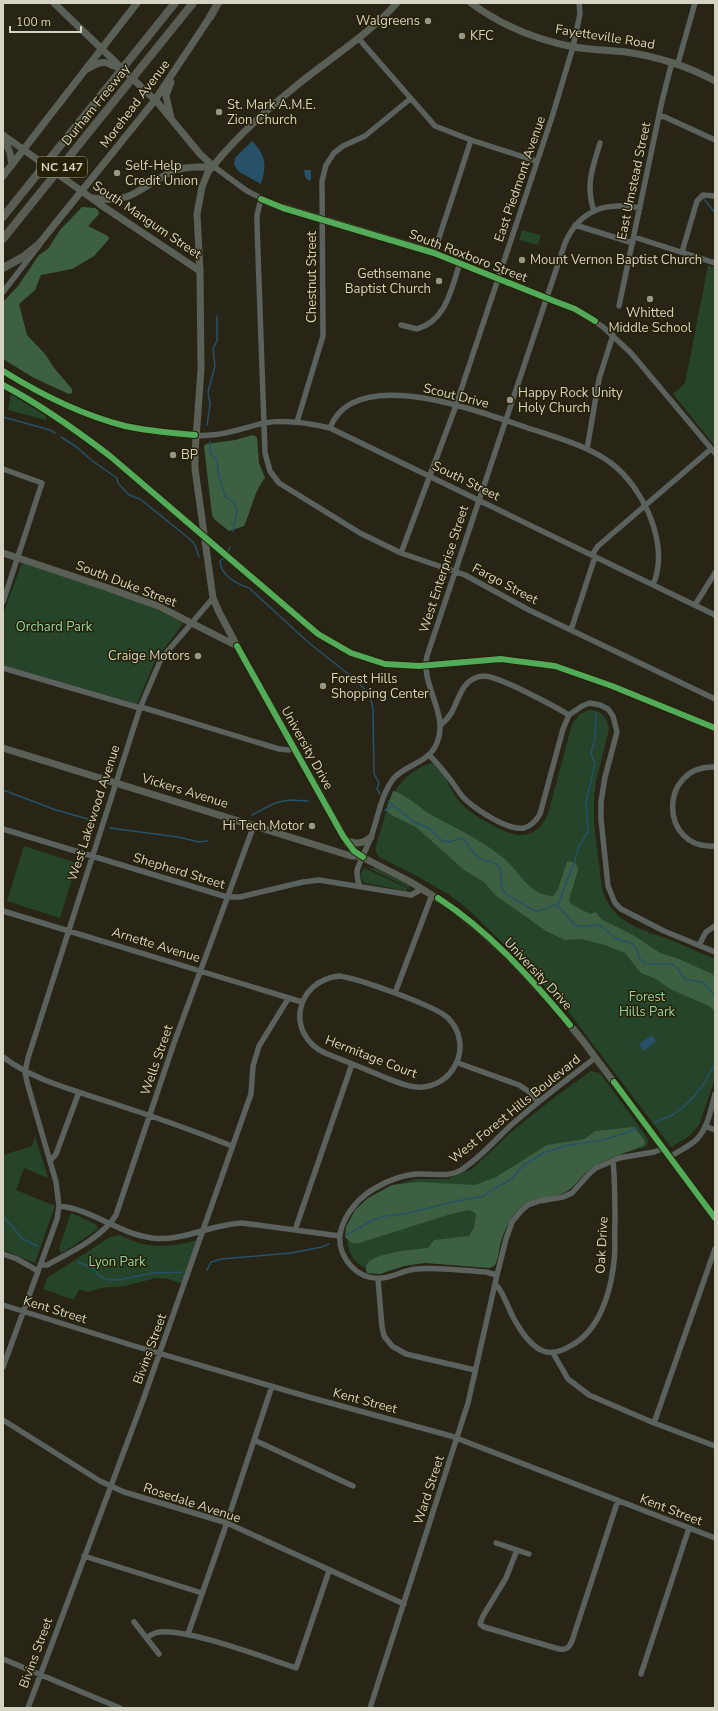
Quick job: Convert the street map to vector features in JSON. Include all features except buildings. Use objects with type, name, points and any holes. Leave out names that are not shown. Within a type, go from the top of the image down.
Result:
[{"type":"highway","name":"Durham Freeway","points":[[3,217],[175,3]]},
{"type":"highway","name":"Durham Freeway","points":[[3,239],[193,3]]},
{"type":"highway","points":[[210,17],[218,3]]},
{"type":"highway","points":[[3,268],[26,255],[38,245]]},
{"type":"main road","name":"South Roxboro Street","points":[[54,3],[155,100],[200,154],[213,166]]},
{"type":"main road","points":[[3,176],[137,3]]},
{"type":"main road","points":[[213,598],[195,469],[195,435],[201,370],[200,270],[197,227],[198,207],[205,179],[213,166],[239,137],[276,102],[359,39],[397,3]]},
{"type":"main road","name":"Fayetteville Road","points":[[471,3],[495,18],[545,40],[573,47],[638,54],[691,68],[715,80]]},
{"type":"main road","name":"Morehead Avenue","points":[[38,245],[155,100],[172,77],[210,17]]},
{"type":"main road","points":[[87,69],[101,63],[106,63],[116,67],[120,66]]},
{"type":"main road","points":[[171,118],[166,96],[172,77]]},
{"type":"main road","points":[[3,135],[10,153],[12,165]]},
{"type":"main road","name":"South Mangum Street","points":[[3,135],[92,197],[101,205],[200,270]]},
{"type":"main road","points":[[92,197],[110,200],[127,197],[176,170],[213,166]]},
{"type":"main road","name":"South Duke Street","points":[[3,553],[145,601],[169,611],[237,646]]},
{"type":"main road","name":"University Drive","points":[[213,598],[237,646],[347,842],[361,857],[422,889],[471,922],[508,956],[556,1008],[664,1148],[715,1218]]},
{"type":"main road","name":"Vickers Avenue","points":[[3,748],[351,856],[361,857]]},
{"type":"main road","points":[[347,842],[360,844],[371,837]]},
{"type":"street","name":"Morehead Avenue","points":[[210,17],[223,3]]},
{"type":"street","name":"East Piedmont Avenue","points":[[401,553],[456,405],[536,161],[552,117],[573,47],[580,14],[579,3]]},
{"type":"street","name":"East Umstead Street","points":[[620,306],[659,116],[695,3]]},
{"type":"street","points":[[359,39],[435,126],[471,140],[536,161]]},
{"type":"street","name":"Chestnut Street","points":[[297,422],[323,336],[323,176],[330,157],[343,146],[365,136],[410,99]]},
{"type":"street","points":[[659,116],[715,140]]},
{"type":"street","points":[[434,252],[471,140]]},
{"type":"street","points":[[594,211],[590,201],[589,184],[600,142]]},
{"type":"street","name":"South Roxboro Street","points":[[213,166],[261,199],[282,208],[434,252],[585,315],[613,335],[651,375],[713,451]]},
{"type":"street","points":[[682,252],[695,206],[699,198],[703,195],[715,196]]},
{"type":"street","name":"Fargo Street","points":[[261,199],[257,215],[257,225],[265,453],[267,465],[272,476],[279,484],[360,532],[401,553],[455,571],[571,630],[715,699]]},
{"type":"street","points":[[575,225],[588,214],[613,205],[640,208]]},
{"type":"street","points":[[575,225],[682,252],[715,263]]},
{"type":"street","name":"West Enterprise Street","points":[[440,725],[438,711],[426,672],[426,662],[478,500],[565,243],[575,225]]},
{"type":"street","name":"Morehead Avenue","points":[[3,292],[36,251],[38,245]]},
{"type":"street","points":[[401,325],[417,329],[435,319],[446,303],[460,263]]},
{"type":"street","points":[[587,450],[600,379],[613,335]]},
{"type":"street","name":"South Street","points":[[3,370],[35,389],[98,417],[139,428],[195,435],[219,434],[264,424],[297,422],[330,428],[715,615]]},
{"type":"street","name":"Scout Drive","points":[[330,428],[340,412],[352,404],[377,396],[392,395],[423,398],[456,405],[587,450],[607,460],[623,474],[645,505],[653,524],[657,539],[658,561],[653,585]]},
{"type":"street","points":[[571,630],[598,546],[645,505],[713,451]]},
{"type":"street","points":[[3,469],[42,483],[3,602]]},
{"type":"street","points":[[695,605],[715,573]]},
{"type":"street","name":"West Lakewood Avenue","points":[[3,1367],[55,1223],[59,1206],[58,1191],[27,1082],[25,1072],[28,1058],[140,707],[161,659],[213,598]]},
{"type":"street","points":[[3,668],[279,749],[289,750],[294,748]]},
{"type":"street","points":[[360,886],[357,879],[357,872],[361,857],[371,837],[385,793],[392,781],[404,769],[429,755],[438,740],[440,725],[451,715],[464,686],[468,682],[475,678],[485,676],[504,682],[569,715]]},
{"type":"street","points":[[429,755],[445,772],[462,796],[472,806],[506,825],[515,828],[523,828],[534,822],[540,814],[562,733],[569,715],[586,704],[595,703],[608,709],[615,721],[617,732],[605,776],[600,811],[608,886],[616,903],[621,909],[638,919],[715,952]]},
{"type":"street","points":[[715,767],[700,769],[684,778],[675,792],[672,810],[678,827],[685,836],[701,845],[715,846]]},
{"type":"street","name":"Wells Street","points":[[39,1268],[60,1258],[94,1237],[111,1224],[116,1215],[174,1043],[254,825]]},
{"type":"street","name":"Shepherd Street","points":[[3,829],[227,897],[240,897],[303,882],[319,880],[411,895],[422,889]]},
{"type":"street","points":[[395,993],[432,895]]},
{"type":"street","name":"Arnette Avenue","points":[[3,911],[201,970],[288,999],[302,1002]]},
{"type":"street","points":[[699,945],[706,932],[715,926]]},
{"type":"street","points":[[302,1002],[306,994],[315,985],[326,979],[339,976],[351,978],[395,993],[439,1011],[450,1019],[459,1037],[460,1054],[458,1063],[519,1085],[531,1092],[538,1102]]},
{"type":"street","name":"Bivins Street","points":[[28,1708],[39,1674],[160,1353],[204,1230],[251,1094],[253,1066],[259,1046],[288,999]]},
{"type":"street","name":"Hermitage Court","points":[[302,1002],[300,1012],[301,1025],[310,1042],[319,1050],[408,1086],[428,1087],[441,1081],[458,1063]]},
{"type":"street","points":[[3,1057],[25,1072],[79,1092],[150,1115],[232,1146]]},
{"type":"street","name":"West Forest Hills Boulevard","points":[[340,1236],[346,1218],[352,1209],[371,1191],[385,1183],[405,1176],[448,1174],[460,1170],[538,1102],[595,1058]]},
{"type":"street","points":[[295,1230],[352,1064]]},
{"type":"street","points":[[50,1161],[56,1154],[79,1092]]},
{"type":"street","points":[[670,1157],[696,1140],[705,1126],[714,1098]]},
{"type":"street","points":[[705,1126],[715,1130]]},
{"type":"street","points":[[59,1206],[77,1210],[130,1233],[152,1238],[177,1237],[231,1223],[242,1223],[340,1236],[341,1249],[348,1263],[362,1274],[378,1279],[417,1269],[486,1272],[497,1275],[509,1229],[514,1218],[521,1211],[535,1202],[557,1199],[569,1195],[575,1191],[592,1171],[613,1161],[629,1155],[654,1152],[664,1148]]},
{"type":"street","name":"Oak Drive","points":[[553,1352],[567,1348],[583,1338],[592,1328],[604,1303],[615,1255],[615,1175],[613,1161]]},
{"type":"street","points":[[654,1423],[715,1249]]},
{"type":"street","points":[[3,1254],[39,1268]]},
{"type":"street","name":"Ward Street","points":[[370,1708],[457,1438],[475,1370],[497,1275]]},
{"type":"street","points":[[378,1279],[382,1327],[384,1336],[392,1346],[406,1354],[475,1370]]},
{"type":"street","points":[[495,1284],[502,1289],[512,1315],[526,1337],[540,1350],[553,1352],[565,1375],[580,1389],[607,1403],[654,1423],[715,1446]]},
{"type":"street","name":"Kent Street","points":[[3,1305],[272,1386],[457,1438],[715,1538]]},
{"type":"street","points":[[188,1634],[227,1524],[272,1386]]},
{"type":"street","name":"Rosedale Avenue","points":[[3,1420],[110,1486],[124,1492],[227,1524],[404,1604]]},
{"type":"street","points":[[254,1440],[353,1486]]},
{"type":"street","points":[[517,1550],[510,1570],[482,1616],[480,1624],[484,1627],[558,1649],[569,1648],[618,1500]]},
{"type":"street","points":[[642,1674],[689,1528]]},
{"type":"street","points":[[496,1543],[529,1554]]},
{"type":"street","points":[[84,1556],[202,1593]]},
{"type":"street","points":[[147,1638],[155,1633],[161,1632],[188,1634],[296,1668],[329,1571]]},
{"type":"street","points":[[134,1622],[160,1654]]},
{"type":"street","points":[[3,1659],[120,1708]]},
{"type":"green space","points":[[82,207],[95,208],[98,210],[99,214],[88,226],[108,236],[109,239],[94,256],[72,269],[41,275],[35,290],[19,304],[27,335],[45,354],[55,369],[72,389],[72,393],[69,394],[34,378],[3,359],[3,302],[18,286],[39,255],[48,249],[60,230]]},
{"type":"green space","points":[[522,230],[541,235],[538,245],[519,240]]},
{"type":"green space","points":[[708,266],[715,267],[715,446],[673,394],[685,383]]},
{"type":"green space","points":[[11,394],[46,416],[46,420],[8,410]]},
{"type":"green space","points":[[253,435],[257,437],[259,463],[265,478],[255,495],[244,526],[229,531],[214,519],[212,515],[204,446],[206,444],[235,440]]},
{"type":"green space","name":"Orchard Park","points":[[22,563],[103,589],[156,609],[183,623],[156,659],[137,704],[3,665],[3,614]]},
{"type":"green space","name":"Forest Hills Park","points":[[589,710],[597,711],[603,715],[607,721],[609,729],[596,782],[594,797],[594,822],[602,889],[607,901],[621,918],[630,924],[715,959],[715,1079],[699,1125],[688,1137],[671,1147],[570,1014],[519,959],[471,912],[450,895],[379,857],[376,852],[376,846],[388,807],[399,786],[417,769],[431,763],[443,774],[458,800],[464,807],[475,815],[504,831],[513,834],[529,834],[536,830],[548,814],[572,724],[580,714]]},
{"type":"green space","points":[[393,791],[405,796],[426,812],[474,838],[501,856],[530,887],[544,895],[553,896],[558,889],[567,862],[570,861],[577,865],[578,870],[569,900],[571,904],[590,914],[596,912],[601,919],[633,935],[660,953],[679,959],[712,974],[715,977],[715,1011],[709,1006],[670,989],[656,979],[641,973],[625,953],[605,945],[581,939],[565,940],[546,931],[495,895],[484,882],[464,870],[416,827],[391,815],[386,810]]},
{"type":"green space","points":[[24,846],[77,863],[60,918],[7,901]]},
{"type":"green space","points":[[367,867],[377,869],[409,885],[410,890],[407,887]]},
{"type":"green space","points":[[364,868],[407,888],[407,891],[365,883],[360,875]]},
{"type":"green space","points":[[591,1071],[600,1073],[646,1136],[648,1141],[646,1147],[610,1157],[537,1198],[524,1203],[513,1215],[423,1260],[371,1270],[360,1265],[356,1261],[348,1247],[347,1235],[394,1185],[417,1179],[447,1179],[472,1169],[511,1132]]},
{"type":"green space","points":[[634,1127],[645,1141],[644,1145],[605,1160],[593,1167],[585,1173],[568,1191],[558,1195],[534,1200],[518,1210],[512,1217],[506,1229],[500,1244],[497,1260],[495,1265],[492,1267],[425,1263],[404,1266],[380,1274],[367,1273],[367,1264],[377,1257],[395,1252],[428,1248],[434,1240],[469,1236],[474,1228],[476,1214],[470,1210],[451,1214],[359,1243],[352,1243],[345,1237],[346,1227],[355,1210],[368,1198],[392,1185],[419,1182],[475,1185],[496,1177],[547,1145],[585,1139],[595,1131]]},
{"type":"green space","points":[[35,1136],[48,1178],[24,1168],[16,1190],[55,1206],[35,1263],[3,1250],[3,1155],[32,1146]]},
{"type":"green space","name":"Lyon Park","points":[[71,1213],[96,1224],[98,1229],[61,1253],[59,1249]]},
{"type":"green space","name":"Lyon Park","points":[[119,1235],[140,1243],[157,1246],[178,1245],[198,1240],[183,1284],[168,1279],[156,1278],[125,1286],[101,1288],[88,1292],[79,1289],[74,1300],[43,1289],[47,1278],[110,1237]]},
{"type":"water","points":[[252,141],[263,156],[264,171],[261,184],[239,172],[234,165],[235,158]]},
{"type":"water","points":[[304,170],[311,170],[311,179],[309,181],[305,177]]},
{"type":"water","points":[[652,1035],[656,1041],[644,1051],[639,1044]]},
{"type":"waterway","points":[[704,199],[715,213]]},
{"type":"waterway","points":[[207,425],[210,404],[208,392],[215,366],[213,348],[217,341],[217,316]]},
{"type":"waterway","points":[[3,417],[50,430],[55,433]]},
{"type":"waterway","points":[[61,437],[117,478],[118,483],[129,495],[140,499],[191,540],[195,545],[199,557]]},
{"type":"waterway","points":[[210,442],[210,454],[217,459],[218,472],[225,496],[234,503],[237,511],[233,531]]},
{"type":"waterway","points":[[230,547],[225,557],[220,561],[226,575],[235,582],[249,588],[309,643],[356,680],[370,695],[373,709],[374,774],[379,783],[377,789],[380,794]]},
{"type":"waterway","points":[[558,906],[573,867],[578,848],[588,832],[586,802],[595,764],[591,753],[595,738],[596,713]]},
{"type":"waterway","points":[[3,790],[56,810],[95,821]]},
{"type":"waterway","points":[[252,815],[275,803],[289,800],[308,801]]},
{"type":"waterway","points":[[388,801],[414,822],[429,828],[441,840],[449,842],[461,838],[477,856],[497,865],[501,873],[501,885],[503,891],[519,902],[537,911],[554,905],[562,910],[572,922],[580,927],[600,925],[615,938],[631,943],[637,949],[639,958],[646,964],[671,964],[677,968],[685,979],[704,983],[715,995]]},
{"type":"waterway","points":[[385,810],[393,805]]},
{"type":"waterway","points":[[110,828],[178,837],[199,842],[207,841]]},
{"type":"waterway","points":[[654,1123],[674,1114],[688,1103],[703,1085],[715,1063]]},
{"type":"waterway","points":[[346,1235],[373,1220],[385,1216],[409,1213],[484,1196],[493,1189],[510,1180],[524,1165],[545,1152],[569,1145],[603,1140],[637,1129]]},
{"type":"waterway","points":[[3,1216],[23,1239],[38,1246]]},
{"type":"waterway","points":[[207,1270],[211,1262],[221,1259],[291,1253],[322,1247],[329,1244]]},
{"type":"waterway","points":[[78,1262],[95,1269],[99,1275],[111,1280],[126,1279],[151,1273],[181,1272]]},
{"type":"cycle path","points":[[261,199],[283,208],[434,253],[575,309],[595,321]]},
{"type":"cycle path","points":[[3,371],[32,388],[77,410],[93,416],[125,426],[168,433],[195,435]]},
{"type":"cycle path","points":[[3,385],[58,418],[110,456],[318,634],[351,653],[385,664],[419,666],[501,659],[555,666],[612,686],[715,728]]},
{"type":"cycle path","points":[[237,646],[343,836],[354,851],[363,857]]},
{"type":"cycle path","points":[[438,898],[457,911],[492,940],[525,973],[570,1025]]},
{"type":"cycle path","points":[[614,1082],[715,1218]]},
{"type":"place","name":"Walgreens","points":[[428,21]]},
{"type":"place","name":"KFC","points":[[462,36]]},
{"type":"place","name":"St. Mark A.M.E. Zion Church","points":[[219,112]]},
{"type":"place","name":"Self-Help Credit Union","points":[[117,173]]},
{"type":"place","name":"Mount Vernon Baptist Church","points":[[522,260]]},
{"type":"place","name":"Gethsemane Baptist Church","points":[[439,281]]},
{"type":"place","name":"Whitted Middle School","points":[[650,299]]},
{"type":"place","name":"Happy Rock Unity Holy Church","points":[[510,400]]},
{"type":"place","name":"BP","points":[[173,455]]},
{"type":"place","name":"Craige Motors","points":[[198,656]]},
{"type":"place","name":"Forest Hills Shopping Center","points":[[323,686]]},
{"type":"place","name":"Hi Tech Motor","points":[[312,826]]}]
